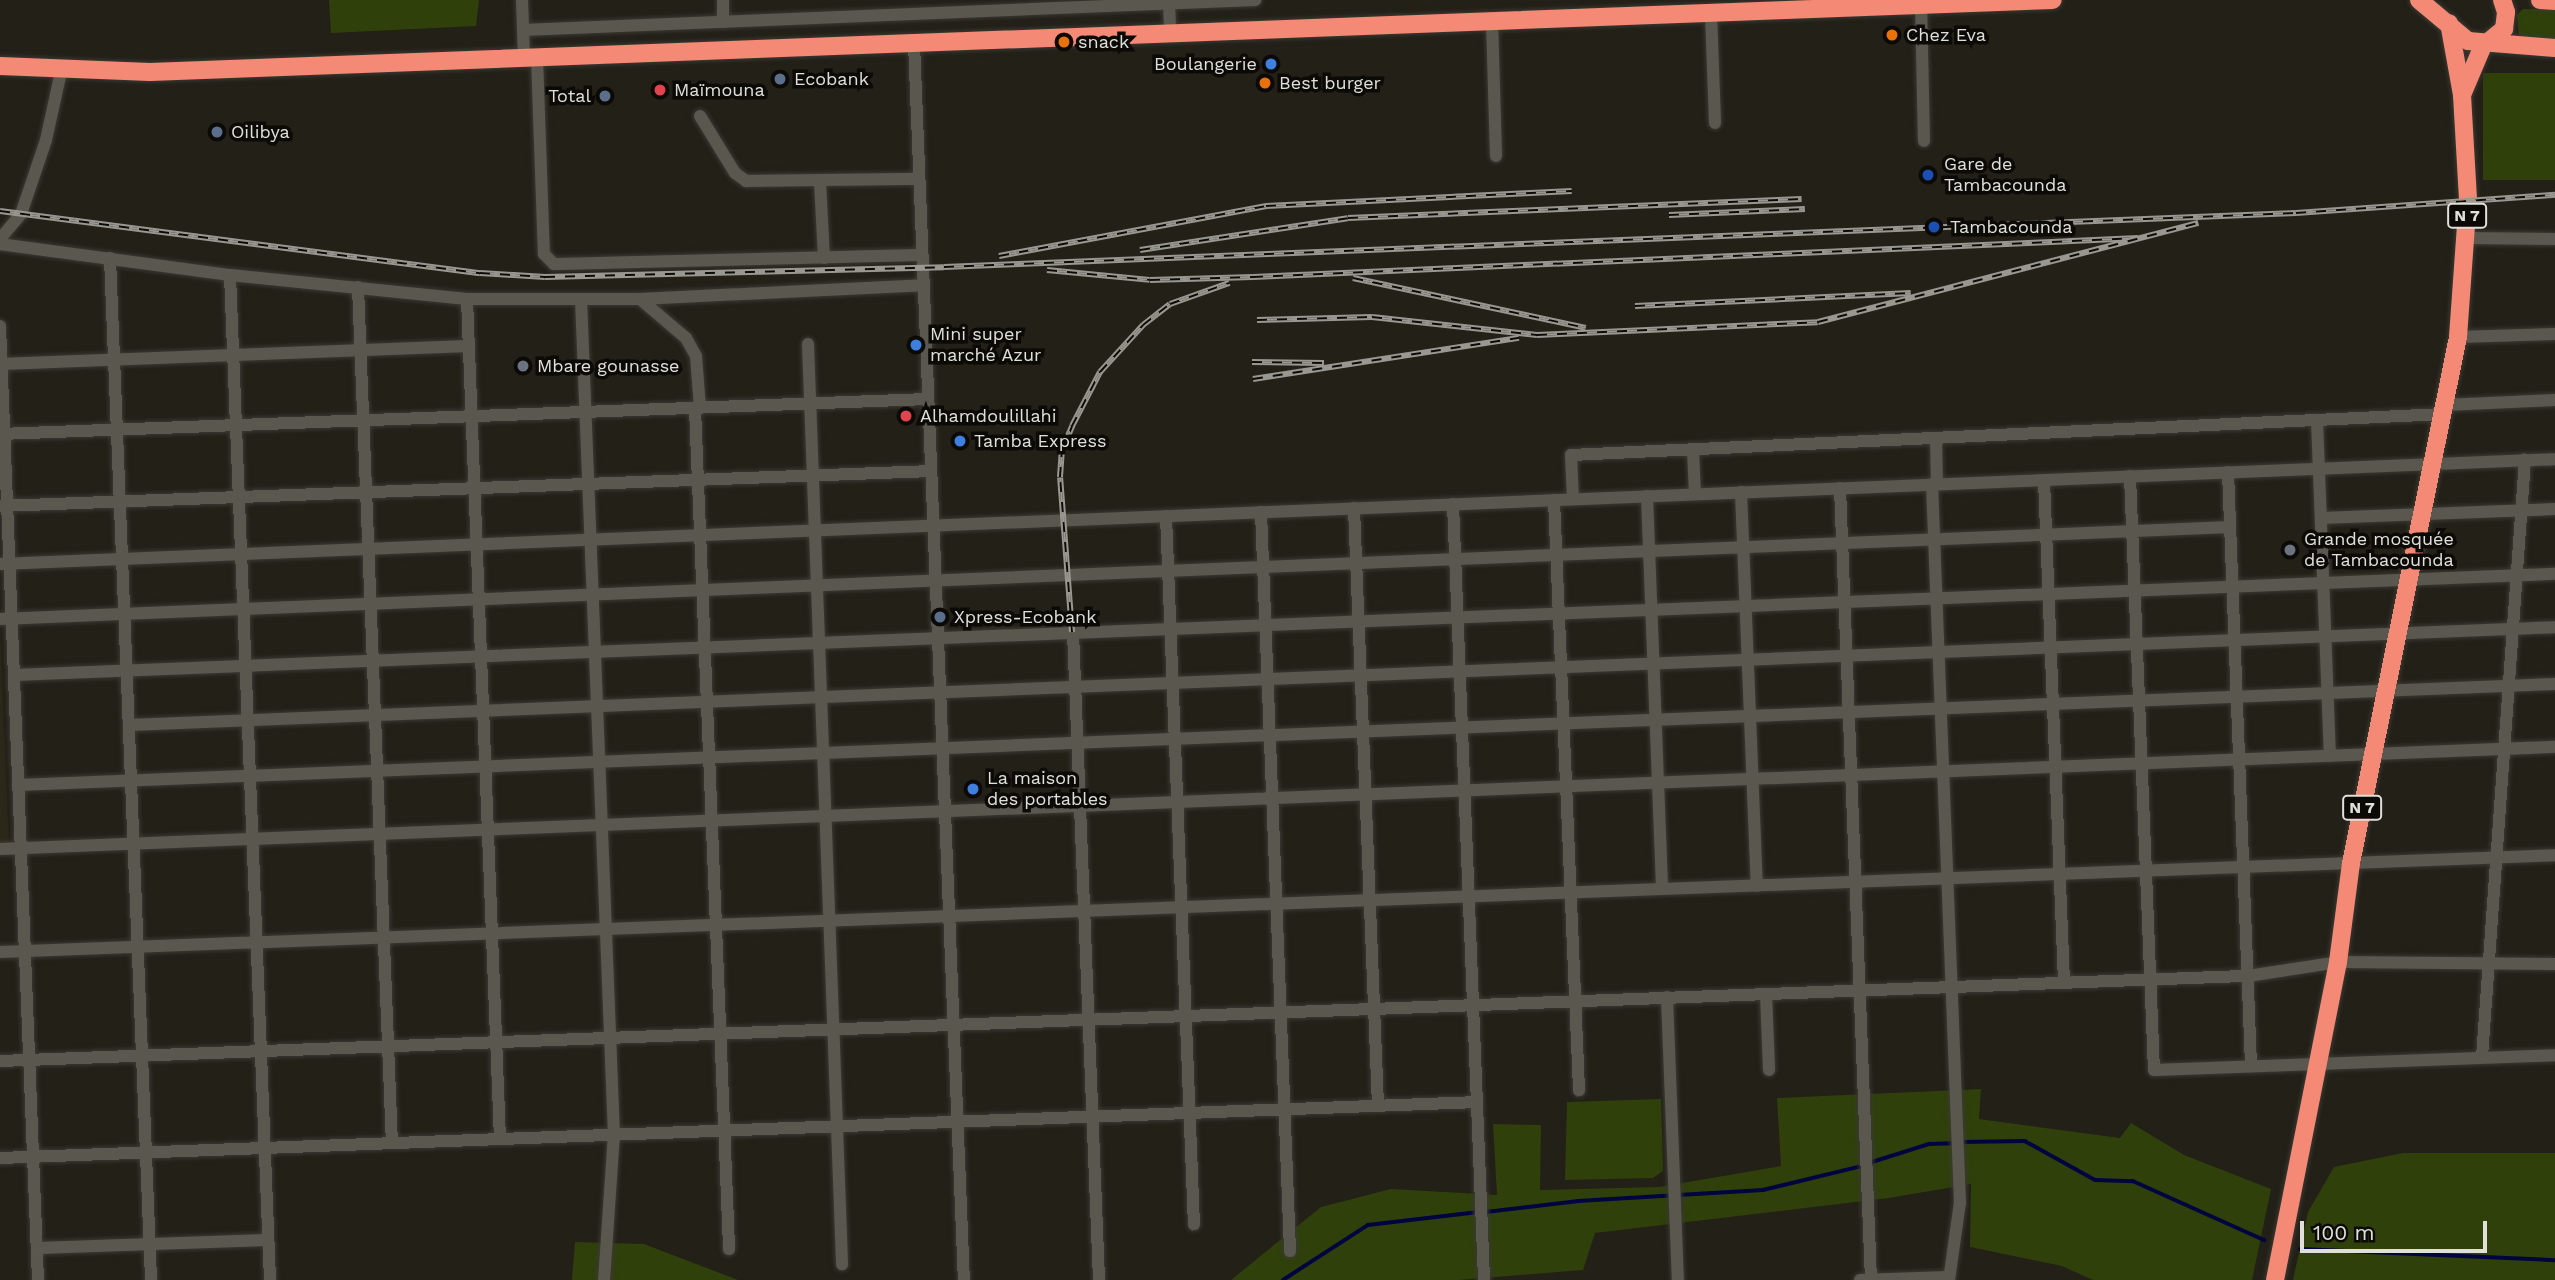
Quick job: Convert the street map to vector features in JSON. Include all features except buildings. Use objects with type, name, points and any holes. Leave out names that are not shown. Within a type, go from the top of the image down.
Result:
[{"type":"highway","points":[[0,66],[61,72],[530,57],[2053,0]]},
{"type":"highway","points":[[2419,0],[2449,22],[2468,41],[2555,48]]},
{"type":"highway","points":[[2437,0],[2449,22]]},
{"type":"highway","points":[[2486,43],[2504,29],[2506,12],[2502,0]]},
{"type":"highway","points":[[2540,0],[2555,1]]},
{"type":"highway","name":"N 7","points":[[2275,1280],[2337,962],[2351,863],[2458,337],[2467,238],[2462,95],[2449,22]]},
{"type":"highway","name":"N 7","points":[[2462,95],[2486,43]]},
{"type":"street","points":[[522,0],[523,30],[530,57],[544,254],[554,264],[922,256]]},
{"type":"street","points":[[723,0],[723,22]]},
{"type":"street","points":[[523,30],[1255,0]]},
{"type":"street","points":[[1169,2],[1170,33]]},
{"type":"street","points":[[1921,3],[1924,141]]},
{"type":"street","points":[[1711,13],[1714,123]]},
{"type":"street","points":[[1492,21],[1496,156]]},
{"type":"street","points":[[914,43],[964,1280]]},
{"type":"street","points":[[61,72],[46,140],[21,214],[0,241],[230,275],[467,299],[640,299],[923,285]]},
{"type":"street","points":[[700,116],[741,179],[764,184],[919,179]]},
{"type":"street","points":[[820,182],[824,258]]},
{"type":"street","points":[[2467,238],[2555,239]]},
{"type":"street","points":[[110,258],[151,1280]]},
{"type":"street","points":[[230,275],[270,1280]]},
{"type":"street","points":[[358,287],[392,1143]]},
{"type":"street","points":[[467,299],[500,1139]]},
{"type":"street","points":[[581,299],[614,1134],[604,1280]]},
{"type":"street","points":[[640,299],[686,338],[696,356],[702,590],[729,1249]]},
{"type":"street","points":[[0,327],[6,619],[14,675],[38,1280]]},
{"type":"street","points":[[2458,337],[2555,334]]},
{"type":"street","points":[[808,344],[808,404],[842,1264]]},
{"type":"street","points":[[1,364],[469,346]]},
{"type":"street","points":[[2,434],[928,399]]},
{"type":"street","points":[[1573,499],[1571,456],[2317,421],[2555,400]]},
{"type":"street","points":[[2317,421],[2330,756]]},
{"type":"street","points":[[1860,1280],[1949,1278],[1960,1202],[1935,539],[1936,438]]},
{"type":"street","points":[[1693,450],[1695,494]]},
{"type":"street","points":[[5,564],[2555,459]]},
{"type":"street","points":[[2482,1057],[2525,460]]},
{"type":"street","points":[[4,506],[931,471]]},
{"type":"street","points":[[2228,472],[2251,1066]]},
{"type":"street","points":[[2130,476],[2154,1070],[2555,1055]]},
{"type":"street","points":[[2044,480],[2064,983]]},
{"type":"street","points":[[1840,488],[1871,1280]]},
{"type":"street","points":[[1741,492],[1757,886]]},
{"type":"street","points":[[1647,496],[1662,889]]},
{"type":"street","points":[[1554,500],[1579,1090]]},
{"type":"street","points":[[1453,504],[1484,1280]]},
{"type":"street","points":[[1354,508],[1378,1106]]},
{"type":"street","points":[[2321,518],[2555,509]]},
{"type":"street","points":[[1261,512],[1290,1251]]},
{"type":"street","points":[[1166,516],[1194,1224]]},
{"type":"street","points":[[6,619],[2230,527]]},
{"type":"street","points":[[14,675],[2555,573]]},
{"type":"street","points":[[129,725],[2555,627]]},
{"type":"street","points":[[1073,632],[1099,1280]]},
{"type":"street","points":[[18,785],[2555,684]]},
{"type":"street","points":[[0,849],[2555,747]]},
{"type":"street","points":[[0,952],[2555,855]]},
{"type":"street","points":[[0,1060],[2248,976],[2337,962],[2489,967],[2555,964]]},
{"type":"street","points":[[1766,994],[1769,1070]]},
{"type":"street","points":[[1667,998],[1678,1280]]},
{"type":"street","points":[[0,1158],[1477,1102]]},
{"type":"street","points":[[37,1248],[268,1240]]},
{"type":"shaded area","points":[[0,633],[9,845],[0,846]]},
{"type":"green space","points":[[329,0],[479,0],[476,26],[331,33]]},
{"type":"green space","points":[[2523,9],[2555,9],[2555,41],[2519,37],[2517,15]]},
{"type":"green space","points":[[2483,73],[2555,73],[2555,180],[2483,180]]},
{"type":"green space","points":[[1981,1089],[1979,1119],[2120,1138],[2131,1123],[2184,1155],[2271,1189],[2252,1280],[2093,1280],[2062,1266],[1970,1247],[1971,1184],[1889,1198],[1595,1233],[1583,1270],[1458,1280],[1231,1280],[1321,1207],[1391,1189],[1497,1195],[1493,1124],[1541,1125],[1540,1190],[1659,1187],[1781,1166],[1777,1098]]},
{"type":"green space","points":[[1661,1099],[1663,1171],[1653,1178],[1565,1180],[1567,1102]]},
{"type":"green space","points":[[2403,1153],[2555,1153],[2555,1280],[2293,1280],[2308,1212],[2334,1167]]},
{"type":"green space","points":[[575,1242],[644,1244],[738,1280],[572,1280]]},
{"type":"waterway","points":[[1961,1142],[2025,1141],[2095,1180],[2133,1181],[2264,1240]]},
{"type":"waterway","points":[[1869,1163],[1929,1144],[1953,1143]]},
{"type":"waterway","points":[[1486,1212],[1578,1201],[1763,1190],[1862,1166]]},
{"type":"waterway","points":[[1283,1280],[1368,1225],[1478,1212]]},
{"type":"waterway","points":[[2300,1249],[2555,1260]]},
{"type":"railway","points":[[999,256],[1266,206],[1572,191]]},
{"type":"railway","points":[[0,211],[480,273],[545,277],[944,267],[2296,213],[2555,195]]},
{"type":"railway","points":[[1140,250],[1348,218],[1802,199]]},
{"type":"railway","points":[[1669,215],[1805,209]]},
{"type":"railway","points":[[1257,320],[1372,317],[1537,335],[1818,322],[2198,223]]},
{"type":"railway","points":[[1047,270],[1150,280],[1253,277],[2138,238]]},
{"type":"railway","points":[[1353,278],[1586,328]]},
{"type":"railway","points":[[1072,632],[1060,477],[1062,450],[1072,426],[1100,372],[1143,325],[1170,304],[1229,283]]},
{"type":"railway","points":[[1635,306],[1911,293]]},
{"type":"railway","points":[[1253,379],[1519,338]]},
{"type":"railway","points":[[1252,362],[1324,363]]},
{"type":"place","name":"Chez Eva","points":[[1892,35]]},
{"type":"place","name":"snack","points":[[1064,42]]},
{"type":"place","name":"Boulangerie","points":[[1271,64]]},
{"type":"place","name":"Ecobank","points":[[780,79]]},
{"type":"place","name":"Best burger","points":[[1265,83]]},
{"type":"place","name":"Maïmouna","points":[[660,90]]},
{"type":"place","name":"Total","points":[[605,96]]},
{"type":"place","name":"Oilibya","points":[[217,132]]},
{"type":"place","name":"Gare de Tambacounda","points":[[1928,175]]},
{"type":"place","name":"Tambacounda","points":[[1934,227]]},
{"type":"place","name":"Mini super marché Azur","points":[[916,345]]},
{"type":"place","name":"Mbare gounasse","points":[[523,366]]},
{"type":"place","name":"Alhamdoulillahi","points":[[906,416]]},
{"type":"place","name":"Tamba Express","points":[[960,441]]},
{"type":"place","name":"Grande mosquée de Tambacounda","points":[[2290,550]]},
{"type":"place","name":"Xpress-Ecobank","points":[[940,617]]},
{"type":"place","name":"La maison des portables","points":[[973,789]]}]
